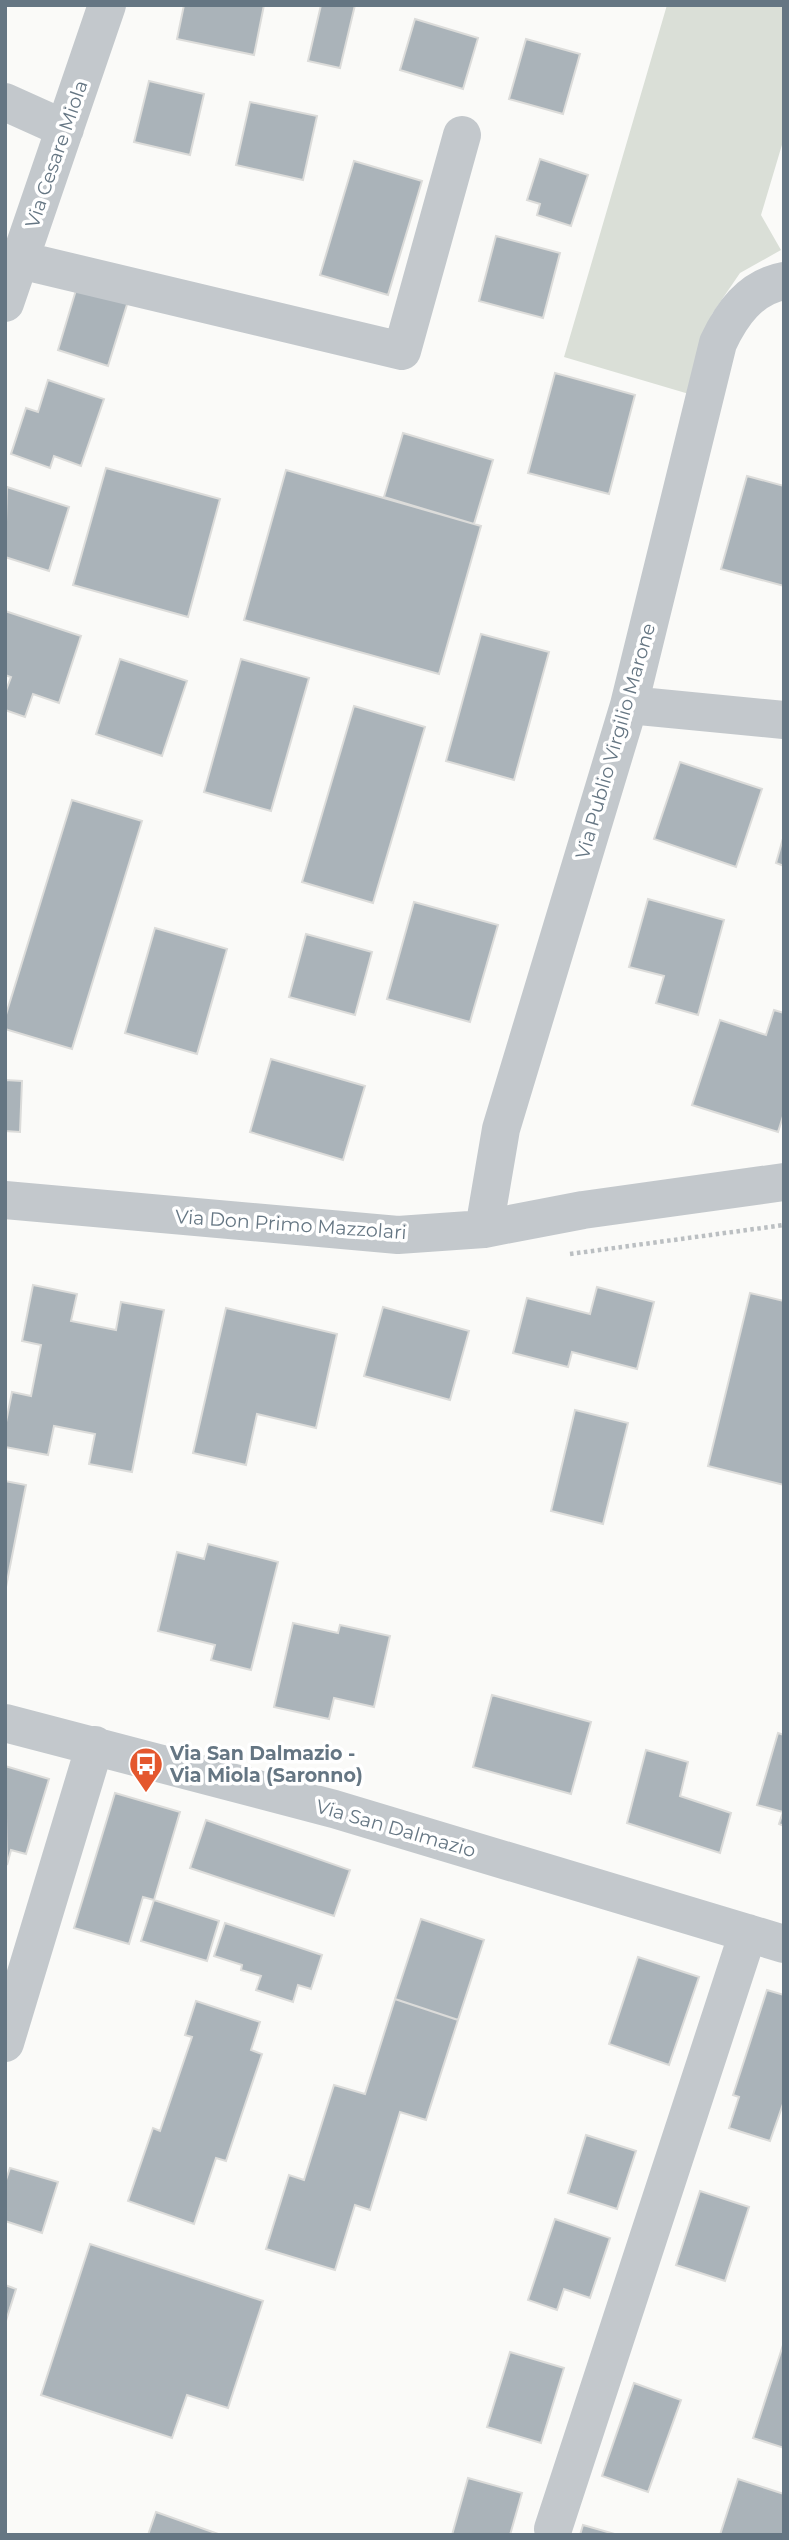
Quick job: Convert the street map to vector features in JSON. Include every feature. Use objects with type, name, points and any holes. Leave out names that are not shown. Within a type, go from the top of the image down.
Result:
[{"type":"street","name":"Via Cesare Miola","points":[[5,303],[107,5]]},
{"type":"street","points":[[5,102],[65,129]]},
{"type":"street","points":[[20,260],[402,351],[462,135]]},
{"type":"street","name":"Via Publio Virgilio Marone","points":[[484,1229],[501,1129],[629,705],[718,343],[730,317],[750,296],[773,283],[784,281]]},
{"type":"street","points":[[629,705],[784,720]]},
{"type":"street","name":"Via Don Primo Mazzolari","points":[[5,1200],[398,1235],[484,1229],[583,1210],[784,1182]]},
{"type":"street","name":"Via San Dalmazio","points":[[5,1723],[334,1809],[784,1944]]},
{"type":"street","points":[[5,2043],[95,1745]]},
{"type":"street","points":[[553,2529],[748,1933]]},
{"type":"shaded area","points":[[667,5],[784,5],[784,138],[761,215],[781,250],[740,273],[712,314],[689,394],[564,357]]},
{"type":"building","points":[[184,5],[264,5],[254,55],[177,39]]},
{"type":"building","points":[[321,5],[355,5],[340,68],[308,61]]},
{"type":"building","points":[[415,19],[478,38],[463,89],[400,70]]},
{"type":"building","points":[[526,39],[580,54],[563,114],[509,99]]},
{"type":"building","points":[[149,81],[204,94],[190,155],[134,142]]},
{"type":"building","points":[[250,102],[317,116],[303,180],[236,165]]},
{"type":"building","points":[[540,159],[588,175],[571,226],[537,215],[540,204],[527,200]]},
{"type":"building","points":[[354,161],[422,181],[388,295],[320,275]]},
{"type":"building","points":[[496,236],[560,253],[543,318],[479,301]]},
{"type":"building","points":[[76,290],[129,298],[108,366],[58,350]]},
{"type":"building","points":[[555,373],[635,395],[609,494],[528,473]]},
{"type":"building","points":[[48,380],[104,399],[81,466],[54,456],[50,468],[11,454],[26,408],[38,412]]},
{"type":"building","points":[[403,433],[493,460],[474,524],[384,497]]},
{"type":"building","points":[[106,468],[220,499],[188,617],[73,585]]},
{"type":"building","points":[[286,470],[481,526],[439,674],[244,620]]},
{"type":"building","points":[[747,476],[784,486],[784,586],[721,569]]},
{"type":"building","points":[[7,487],[69,507],[49,571],[5,557]]},
{"type":"building","points":[[5,611],[81,636],[59,703],[33,694],[25,717],[5,710],[5,693],[11,677],[5,675]]},
{"type":"building","points":[[481,634],[549,652],[514,780],[446,761]]},
{"type":"building","points":[[120,659],[187,681],[162,756],[96,734]]},
{"type":"building","points":[[241,659],[309,678],[271,811],[204,792]]},
{"type":"building","points":[[354,706],[425,727],[373,903],[302,882]]},
{"type":"building","points":[[680,762],[762,789],[736,867],[654,839]]},
{"type":"building","points":[[72,800],[142,821],[72,1049],[5,1029],[5,1018]]},
{"type":"building","points":[[784,835],[784,866],[776,863]]},
{"type":"building","points":[[648,899],[724,920],[698,1015],[656,1003],[664,976],[629,967]]},
{"type":"building","points":[[414,902],[498,925],[470,1022],[387,999]]},
{"type":"building","points":[[155,928],[227,949],[197,1054],[125,1033]]},
{"type":"building","points":[[306,934],[372,952],[355,1015],[289,997]]},
{"type":"building","points":[[774,1010],[784,1013],[784,1113],[778,1132],[692,1105],[720,1020],[766,1035]]},
{"type":"building","points":[[271,1059],[365,1086],[343,1160],[250,1132]]},
{"type":"building","points":[[5,1080],[22,1081],[20,1132],[5,1131]]},
{"type":"building","points":[[33,1285],[77,1294],[71,1321],[116,1330],[121,1302],[164,1310],[132,1472],[89,1464],[95,1434],[54,1426],[48,1455],[5,1447],[5,1427],[12,1392],[31,1396],[41,1345],[22,1341]]},
{"type":"building","points":[[597,1287],[654,1302],[637,1369],[572,1352],[568,1367],[513,1353],[527,1298],[590,1314]]},
{"type":"building","points":[[750,1293],[784,1301],[784,1485],[708,1466]]},
{"type":"building","points":[[383,1307],[469,1331],[450,1400],[364,1376]]},
{"type":"building","points":[[226,1308],[337,1334],[316,1428],[257,1414],[246,1465],[193,1453]]},
{"type":"building","points":[[575,1410],[628,1423],[603,1524],[551,1511]]},
{"type":"building","points":[[5,1481],[26,1485],[5,1592]]},
{"type":"building","points":[[208,1544],[278,1562],[251,1670],[211,1660],[215,1645],[158,1631],[177,1552],[204,1559]]},
{"type":"building","points":[[293,1623],[338,1633],[340,1625],[390,1636],[374,1707],[334,1698],[329,1719],[274,1707]]},
{"type":"building","points":[[492,1695],[591,1722],[571,1794],[473,1767]]},
{"type":"building","points":[[778,1733],[784,1735],[784,1826],[779,1824],[783,1812],[757,1805]]},
{"type":"building","points":[[646,1750],[688,1762],[680,1796],[731,1813],[720,1853],[627,1823]]},
{"type":"building","points":[[5,1766],[49,1779],[26,1854],[11,1850],[7,1865]]},
{"type":"building","points":[[115,1793],[180,1812],[154,1900],[143,1897],[129,1944],[74,1928]]},
{"type":"building","points":[[206,1820],[350,1870],[334,1916],[190,1868]]},
{"type":"building","points":[[154,1900],[219,1921],[207,1961],[141,1941]]},
{"type":"building","points":[[421,1919],[484,1940],[458,2020],[395,1999]]},
{"type":"building","points":[[225,1923],[322,1955],[311,1989],[298,1985],[293,2002],[256,1990],[261,1976],[241,1970],[242,1965],[214,1956]]},
{"type":"building","points":[[638,1957],[699,1977],[669,2065],[609,2044]]},
{"type":"building","points":[[767,1990],[784,1995],[784,2101],[770,2141],[729,2128],[739,2097],[733,2095]]},
{"type":"building","points":[[395,1999],[458,2020],[426,2120],[400,2112],[370,2210],[355,2205],[335,2270],[266,2249],[289,2175],[304,2180],[334,2085],[365,2094]]},
{"type":"building","points":[[196,2001],[260,2022],[251,2050],[262,2054],[226,2161],[216,2158],[194,2224],[128,2201],[153,2128],[160,2131],[192,2037],[185,2035]]},
{"type":"building","points":[[586,2135],[636,2151],[617,2209],[568,2193]]},
{"type":"building","points":[[10,2168],[58,2182],[42,2233],[5,2221],[5,2183]]},
{"type":"building","points":[[700,2191],[749,2207],[725,2281],[676,2265]]},
{"type":"building","points":[[555,2219],[610,2238],[590,2298],[564,2289],[557,2310],[528,2300]]},
{"type":"building","points":[[90,2244],[263,2301],[228,2408],[187,2395],[172,2438],[41,2395]]},
{"type":"building","points":[[5,2285],[16,2289],[5,2324]]},
{"type":"building","points":[[784,2342],[784,2448],[753,2438]]},
{"type":"building","points":[[510,2352],[564,2368],[541,2443],[487,2427]]},
{"type":"building","points":[[634,2383],[681,2400],[648,2492],[602,2476]]},
{"type":"building","points":[[468,2478],[522,2493],[510,2535],[452,2535]]},
{"type":"building","points":[[738,2479],[784,2494],[784,2535],[720,2535]]},
{"type":"building","points":[[156,2512],[221,2535],[148,2535]]},
{"type":"building","points":[[583,2525],[618,2535],[580,2535]]},
{"type":"place","name":"Via San Dalmazio - Via Miola (Saronno)","points":[[146,1794]]}]
